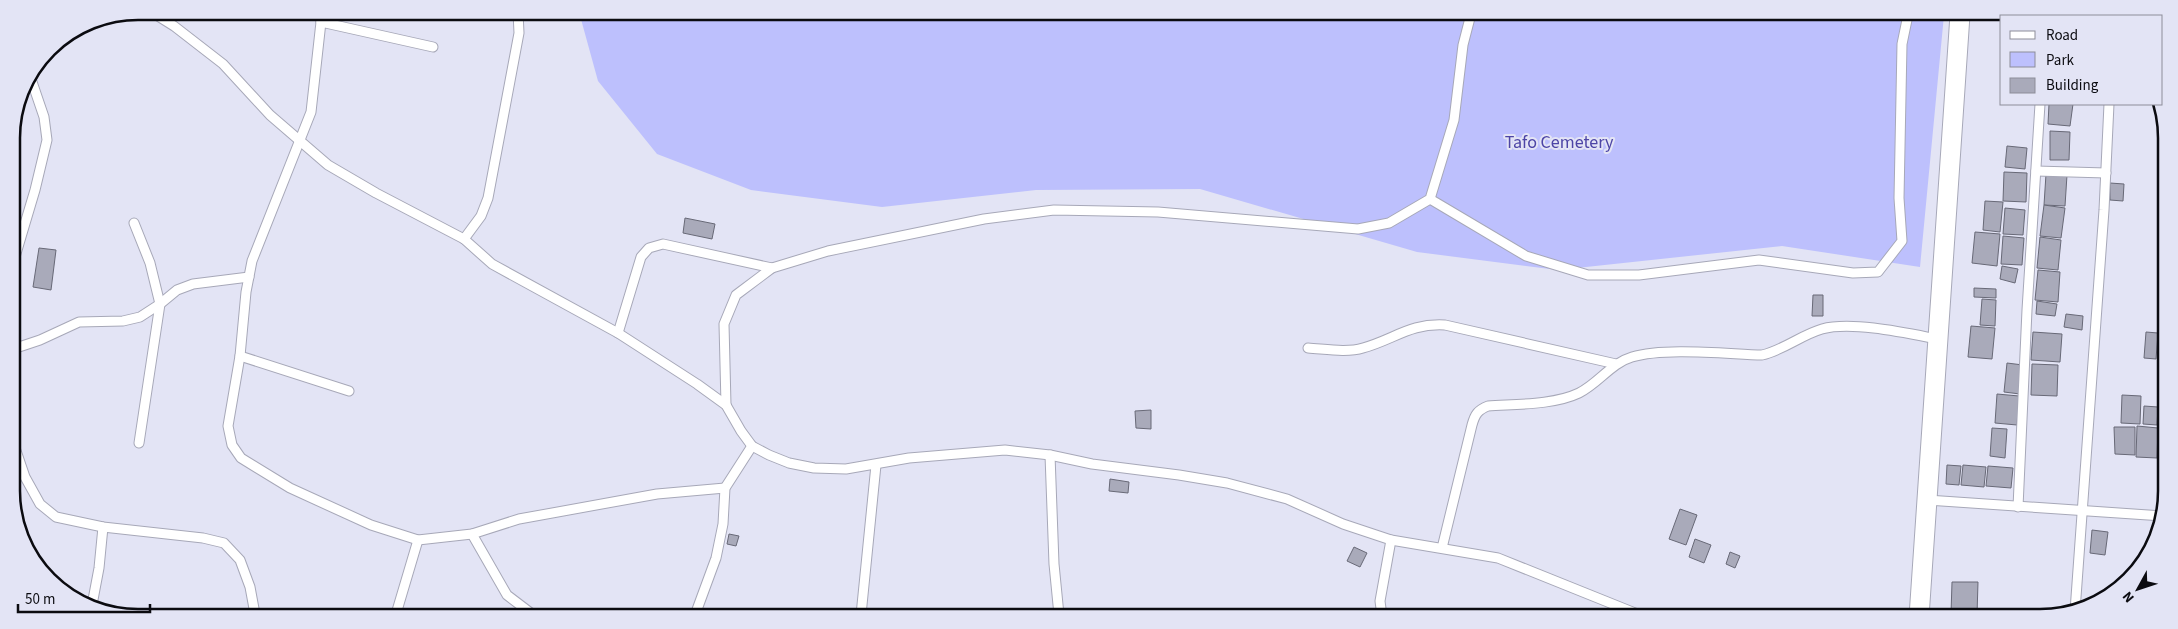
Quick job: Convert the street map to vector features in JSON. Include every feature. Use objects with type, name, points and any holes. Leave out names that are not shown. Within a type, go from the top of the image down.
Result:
[{"type":"street","points":[[1920,609],[1960,20]]},
{"type":"lane","points":[[164,20],[223,64],[270,115],[300,143],[328,165],[376,194],[464,239],[492,264],[618,333],[726,405],[752,446],[769,455],[789,463],[814,468],[846,469],[909,458],[996,450],[1050,455],[1100,465],[1179,475],[1227,484],[1287,500],[1343,524],[1391,540],[1498,558],[1625,609]]},
{"type":"lane","points":[[464,239],[481,216],[488,198],[519,33],[518,20]]},
{"type":"lane","points":[[726,405],[724,324],[736,295],[772,268],[828,251],[913,232],[984,219],[1054,210],[1158,212],[1358,229],[1389,223],[1430,199],[1454,120],[1463,45],[1469,20]]},
{"type":"lane","points":[[1430,199],[1526,256],[1588,275],[1666,273],[1759,260],[1853,273],[1878,272],[1902,241],[1899,169],[1902,44],[1907,20]]},
{"type":"lane","points":[[433,47],[321,22],[312,112],[252,261],[248,277],[240,356],[228,426],[232,445],[241,458],[290,488],[371,525],[418,540],[472,534],[519,519],[586,506],[657,494],[725,488]]},
{"type":"lane","points":[[20,240],[47,140],[44,117],[33,84]]},
{"type":"lane","points":[[2018,506],[2040,105]]},
{"type":"lane","points":[[2075,604],[2106,173],[2109,105]]},
{"type":"lane","points":[[2036,171],[2106,173]]},
{"type":"lane","points":[[134,223],[150,263],[160,304],[139,444]]},
{"type":"lane","points":[[618,333],[641,257],[649,248],[663,244],[772,268]]},
{"type":"lane","points":[[20,347],[80,322],[123,321],[140,317],[177,290],[193,284],[248,277]]},
{"type":"lane","points":[[1308,348],[1361,349],[1412,328],[1427,324],[1445,325],[1616,364]]},
{"type":"lane","points":[[1442,548],[1472,425],[1475,416],[1480,410],[1488,406],[1564,399],[1580,392],[1595,382],[1616,364],[1644,354],[1668,352],[1762,355],[1777,352],[1822,329],[1852,327],[1900,332],[1937,339]]},
{"type":"lane","points":[[240,356],[349,391]]},
{"type":"lane","points":[[697,609],[716,558],[723,524],[725,488],[752,446]]},
{"type":"lane","points":[[1050,455],[1053,494],[1054,564],[1058,609]]},
{"type":"lane","points":[[20,462],[25,476],[40,504],[56,517],[103,527],[203,538],[224,543],[240,560],[250,586],[254,609]]},
{"type":"lane","points":[[861,609],[876,465]]},
{"type":"lane","points":[[1927,500],[2155,516]]},
{"type":"lane","points":[[93,600],[99,568],[103,527]]},
{"type":"lane","points":[[472,534],[508,595],[526,609]]},
{"type":"lane","points":[[397,609],[418,540]]},
{"type":"lane","points":[[1381,609],[1380,601],[1391,540]]},
{"type":"green space","name":"Tafo Cemetery","points":[[581,20],[1944,20],[1920,267],[1782,246],[1558,270],[1417,252],[1200,189],[1036,190],[882,207],[751,190],[657,154],[598,81]]},
{"type":"building","points":[[2049,105],[2073,105],[2070,126],[2048,124]]},
{"type":"building","points":[[2050,131],[2070,132],[2069,160],[2050,160]]},
{"type":"building","points":[[2007,146],[2027,148],[2025,169],[2005,167]]},
{"type":"building","points":[[2004,172],[2027,173],[2026,202],[2003,201]]},
{"type":"building","points":[[2046,174],[2067,175],[2065,206],[2044,205]]},
{"type":"building","points":[[2110,183],[2124,184],[2123,201],[2110,200]]},
{"type":"building","points":[[1985,201],[2003,202],[2000,232],[1983,230]]},
{"type":"building","points":[[2044,205],[2065,208],[2061,238],[2040,236]]},
{"type":"building","points":[[2005,208],[2025,210],[2023,235],[2003,234]]},
{"type":"building","points":[[685,218],[715,224],[712,239],[683,233]]},
{"type":"building","points":[[1975,232],[2000,234],[1997,266],[1972,263]]},
{"type":"building","points":[[2003,236],[2024,238],[2022,265],[2001,264]]},
{"type":"building","points":[[2040,237],[2061,240],[2058,270],[2037,268]]},
{"type":"building","points":[[39,248],[56,250],[51,290],[33,287]]},
{"type":"building","points":[[2002,266],[2018,269],[2015,283],[2000,279]]},
{"type":"building","points":[[2038,270],[2060,272],[2058,302],[2035,300]]},
{"type":"building","points":[[1974,288],[1996,289],[1996,298],[1974,297]]},
{"type":"building","points":[[1813,295],[1823,295],[1823,316],[1812,316]]},
{"type":"building","points":[[1982,299],[1996,300],[1995,326],[1980,325]]},
{"type":"building","points":[[2037,301],[2057,304],[2055,316],[2036,314]]},
{"type":"building","points":[[2066,314],[2083,316],[2082,330],[2064,327]]},
{"type":"building","points":[[1971,326],[1995,328],[1992,359],[1968,357]]},
{"type":"building","points":[[2033,332],[2062,334],[2060,362],[2031,360]]},
{"type":"building","points":[[2146,332],[2158,333],[2156,359],[2144,358]]},
{"type":"building","points":[[2007,363],[2023,365],[2020,394],[2004,392]]},
{"type":"building","points":[[2032,364],[2058,365],[2057,396],[2031,395]]},
{"type":"building","points":[[1997,394],[2019,396],[2017,425],[1995,423]]},
{"type":"building","points":[[2122,395],[2141,396],[2140,424],[2121,423]]},
{"type":"building","points":[[2144,406],[2158,407],[2157,425],[2143,424]]},
{"type":"building","points":[[1151,410],[1151,429],[1136,428],[1135,411]]},
{"type":"building","points":[[2137,426],[2158,428],[2157,458],[2136,457]]},
{"type":"building","points":[[2114,427],[2135,427],[2135,455],[2115,454]]},
{"type":"building","points":[[1992,428],[2007,429],[2005,458],[1990,456]]},
{"type":"building","points":[[1947,465],[1961,466],[1959,485],[1946,484]]},
{"type":"building","points":[[1963,465],[1986,467],[1984,487],[1961,485]]},
{"type":"building","points":[[1988,466],[2013,468],[2011,488],[1986,486]]},
{"type":"building","points":[[1110,479],[1129,482],[1128,493],[1109,491]]},
{"type":"building","points":[[1680,509],[1697,515],[1686,545],[1669,539]]},
{"type":"building","points":[[2092,530],[2108,532],[2105,555],[2090,553]]},
{"type":"building","points":[[729,534],[739,536],[736,546],[727,544]]},
{"type":"building","points":[[1695,539],[1711,545],[1704,563],[1689,557]]},
{"type":"building","points":[[1354,547],[1367,553],[1360,567],[1347,561]]},
{"type":"building","points":[[1730,552],[1740,556],[1735,568],[1726,564]]},
{"type":"building","points":[[1952,582],[1978,582],[1977,609],[1951,609]]}]
